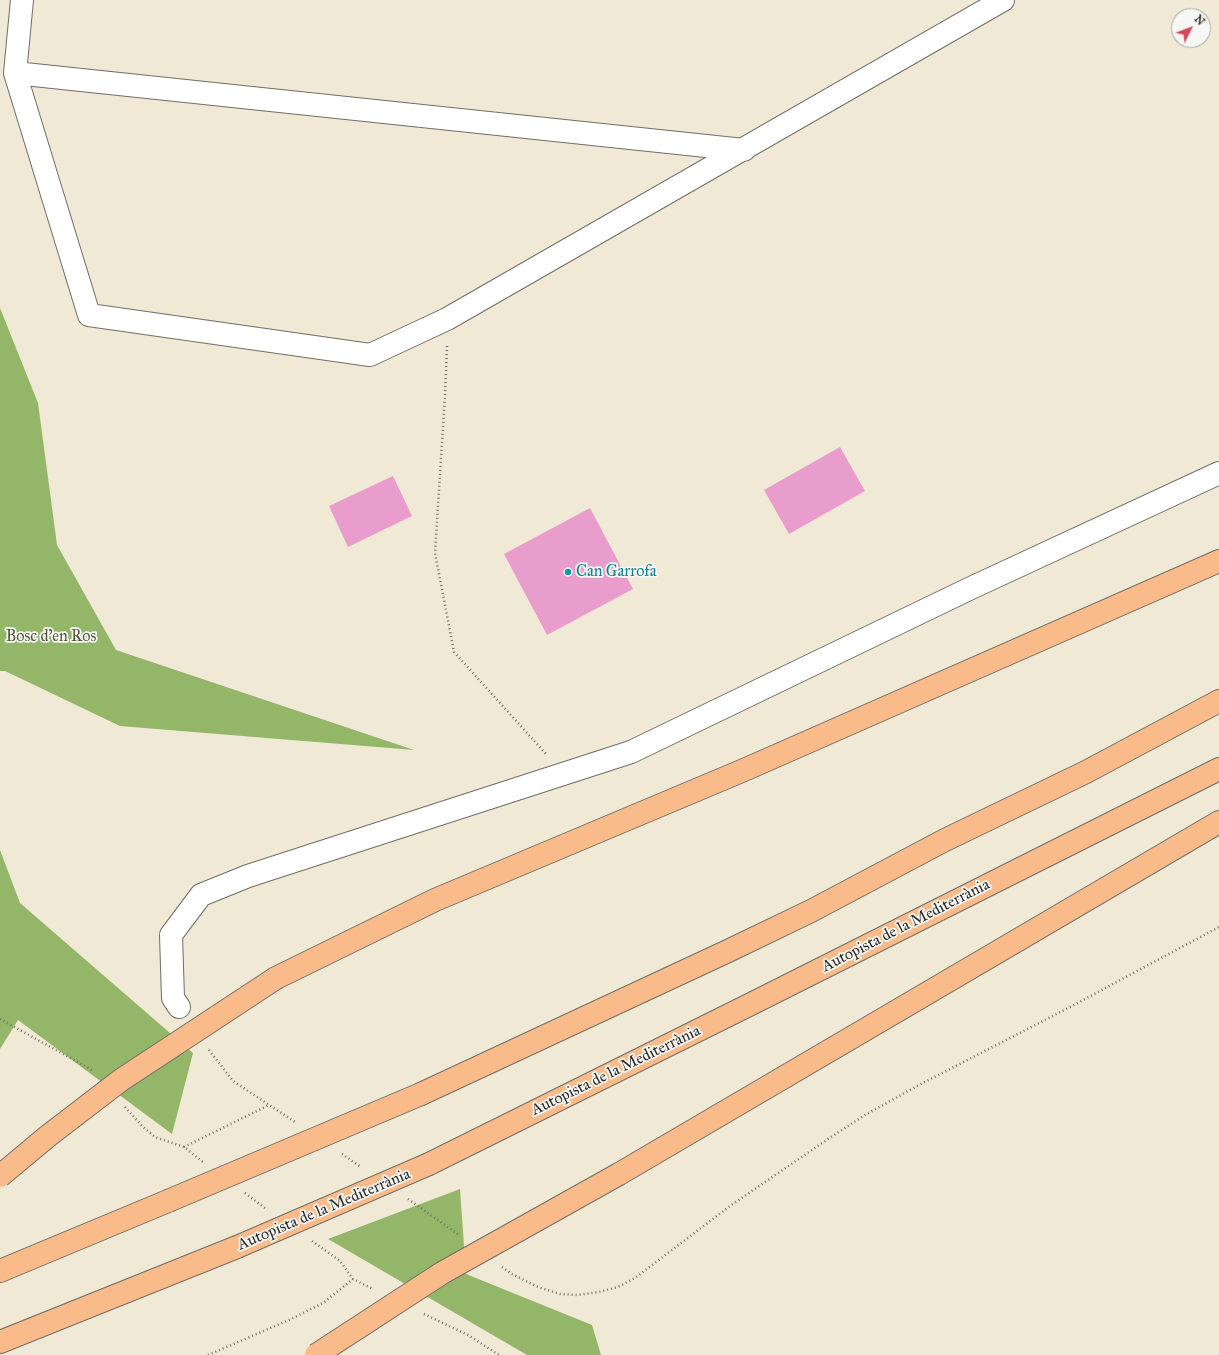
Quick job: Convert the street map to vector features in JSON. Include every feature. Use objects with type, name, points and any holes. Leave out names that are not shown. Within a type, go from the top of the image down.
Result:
[{"type":"highway","points":[[0,1176],[48,1136],[121,1080],[276,978],[435,900],[744,770],[1219,561]]},
{"type":"highway","points":[[0,1271],[421,1094],[721,954],[811,911],[945,840],[1086,772],[1219,701]]},
{"type":"highway","name":"Autopista de la Mediterrània","points":[[0,1342],[237,1248],[429,1164],[1219,769]]},
{"type":"highway","points":[[316,1355],[442,1273],[619,1174],[1219,822]]},
{"type":"street","points":[[22,0],[15,73],[89,315],[370,355],[448,319],[1003,0]]},
{"type":"street","points":[[15,73],[744,150]]},
{"type":"street","points":[[178,1007],[173,998],[171,935],[201,895],[248,876],[631,752],[971,588],[1219,473]]},
{"type":"path","points":[[448,319],[436,553],[454,652],[544,752],[571,771]]},
{"type":"path","points":[[184,1147],[269,1104]]},
{"type":"path","points":[[208,1355],[289,1320],[323,1303],[353,1279],[374,1289]]},
{"type":"path","points":[[417,1310],[468,1335],[499,1355]]},
{"type":"green space","name":"Bosc d'en Ros","points":[[0,308],[38,403],[57,545],[116,650],[414,750],[120,726],[5,671],[0,671]]},
{"type":"green space","points":[[0,850],[20,903],[193,1053],[172,1134],[18,1020],[0,1049]]},
{"type":"green space","points":[[460,1189],[466,1274],[592,1325],[601,1355],[527,1355],[328,1239]]},
{"type":"building","points":[[840,447],[865,491],[789,534],[764,490]]},
{"type":"building","points":[[393,476],[412,516],[348,547],[329,506]]},
{"type":"building","name":"Can Garrofa","points":[[590,508],[633,589],[547,635],[504,554]]},
{"type":"place","name":"Can Garrofa","points":[[568,572]]}]
